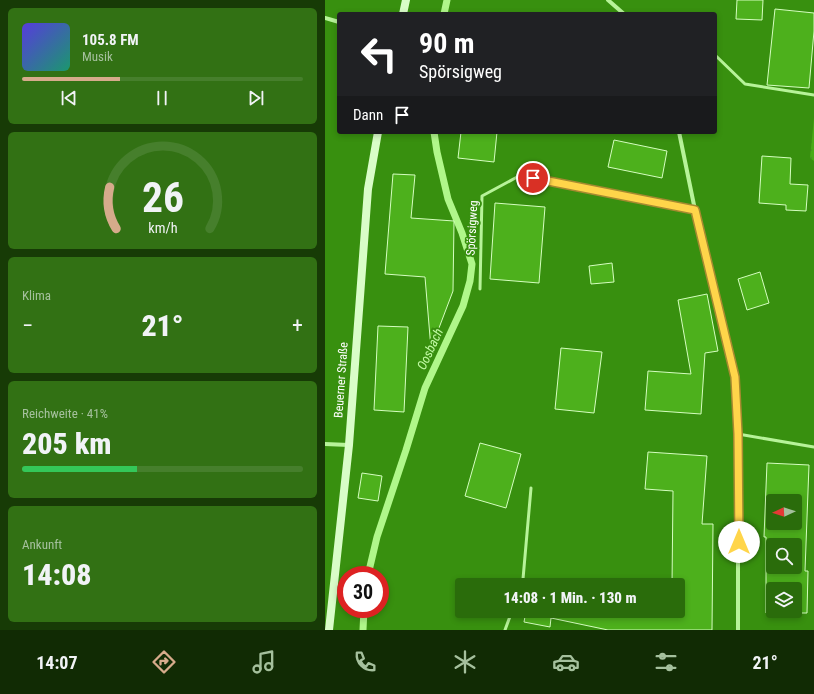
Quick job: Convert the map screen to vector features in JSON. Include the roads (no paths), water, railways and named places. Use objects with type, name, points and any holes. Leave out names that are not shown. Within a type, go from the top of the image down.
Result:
[{"type":"main road","points":[[403,12],[406,0]]},
{"type":"main road","name":"Beuerner Straße","points":[[329,630],[349,445],[368,190],[378,134]]},
{"type":"street","points":[[608,0],[622,12]]},
{"type":"street","points":[[325,18],[337,21]]},
{"type":"street","points":[[679,134],[695,210],[735,377],[738,434],[738,630]]},
{"type":"street","points":[[325,444],[349,445]]},
{"type":"lane","points":[[717,57],[745,84],[814,95]]},
{"type":"lane","name":"Spörsigweg","points":[[479,289],[482,196],[519,176],[695,210]]},
{"type":"lane","points":[[738,434],[814,447]]},
{"type":"lane","points":[[523,578],[531,488]]},
{"type":"lane","points":[[505,630],[509,618]]},
{"type":"waterway","name":"Oosbach","points":[[444,12],[447,0]]},
{"type":"waterway","name":"Oosbach","points":[[370,566],[377,537],[425,388],[463,306],[470,281],[472,264],[462,233],[448,199],[434,134]]},
{"type":"waterway","name":"Oosbach","points":[[363,630],[364,618]]}]
